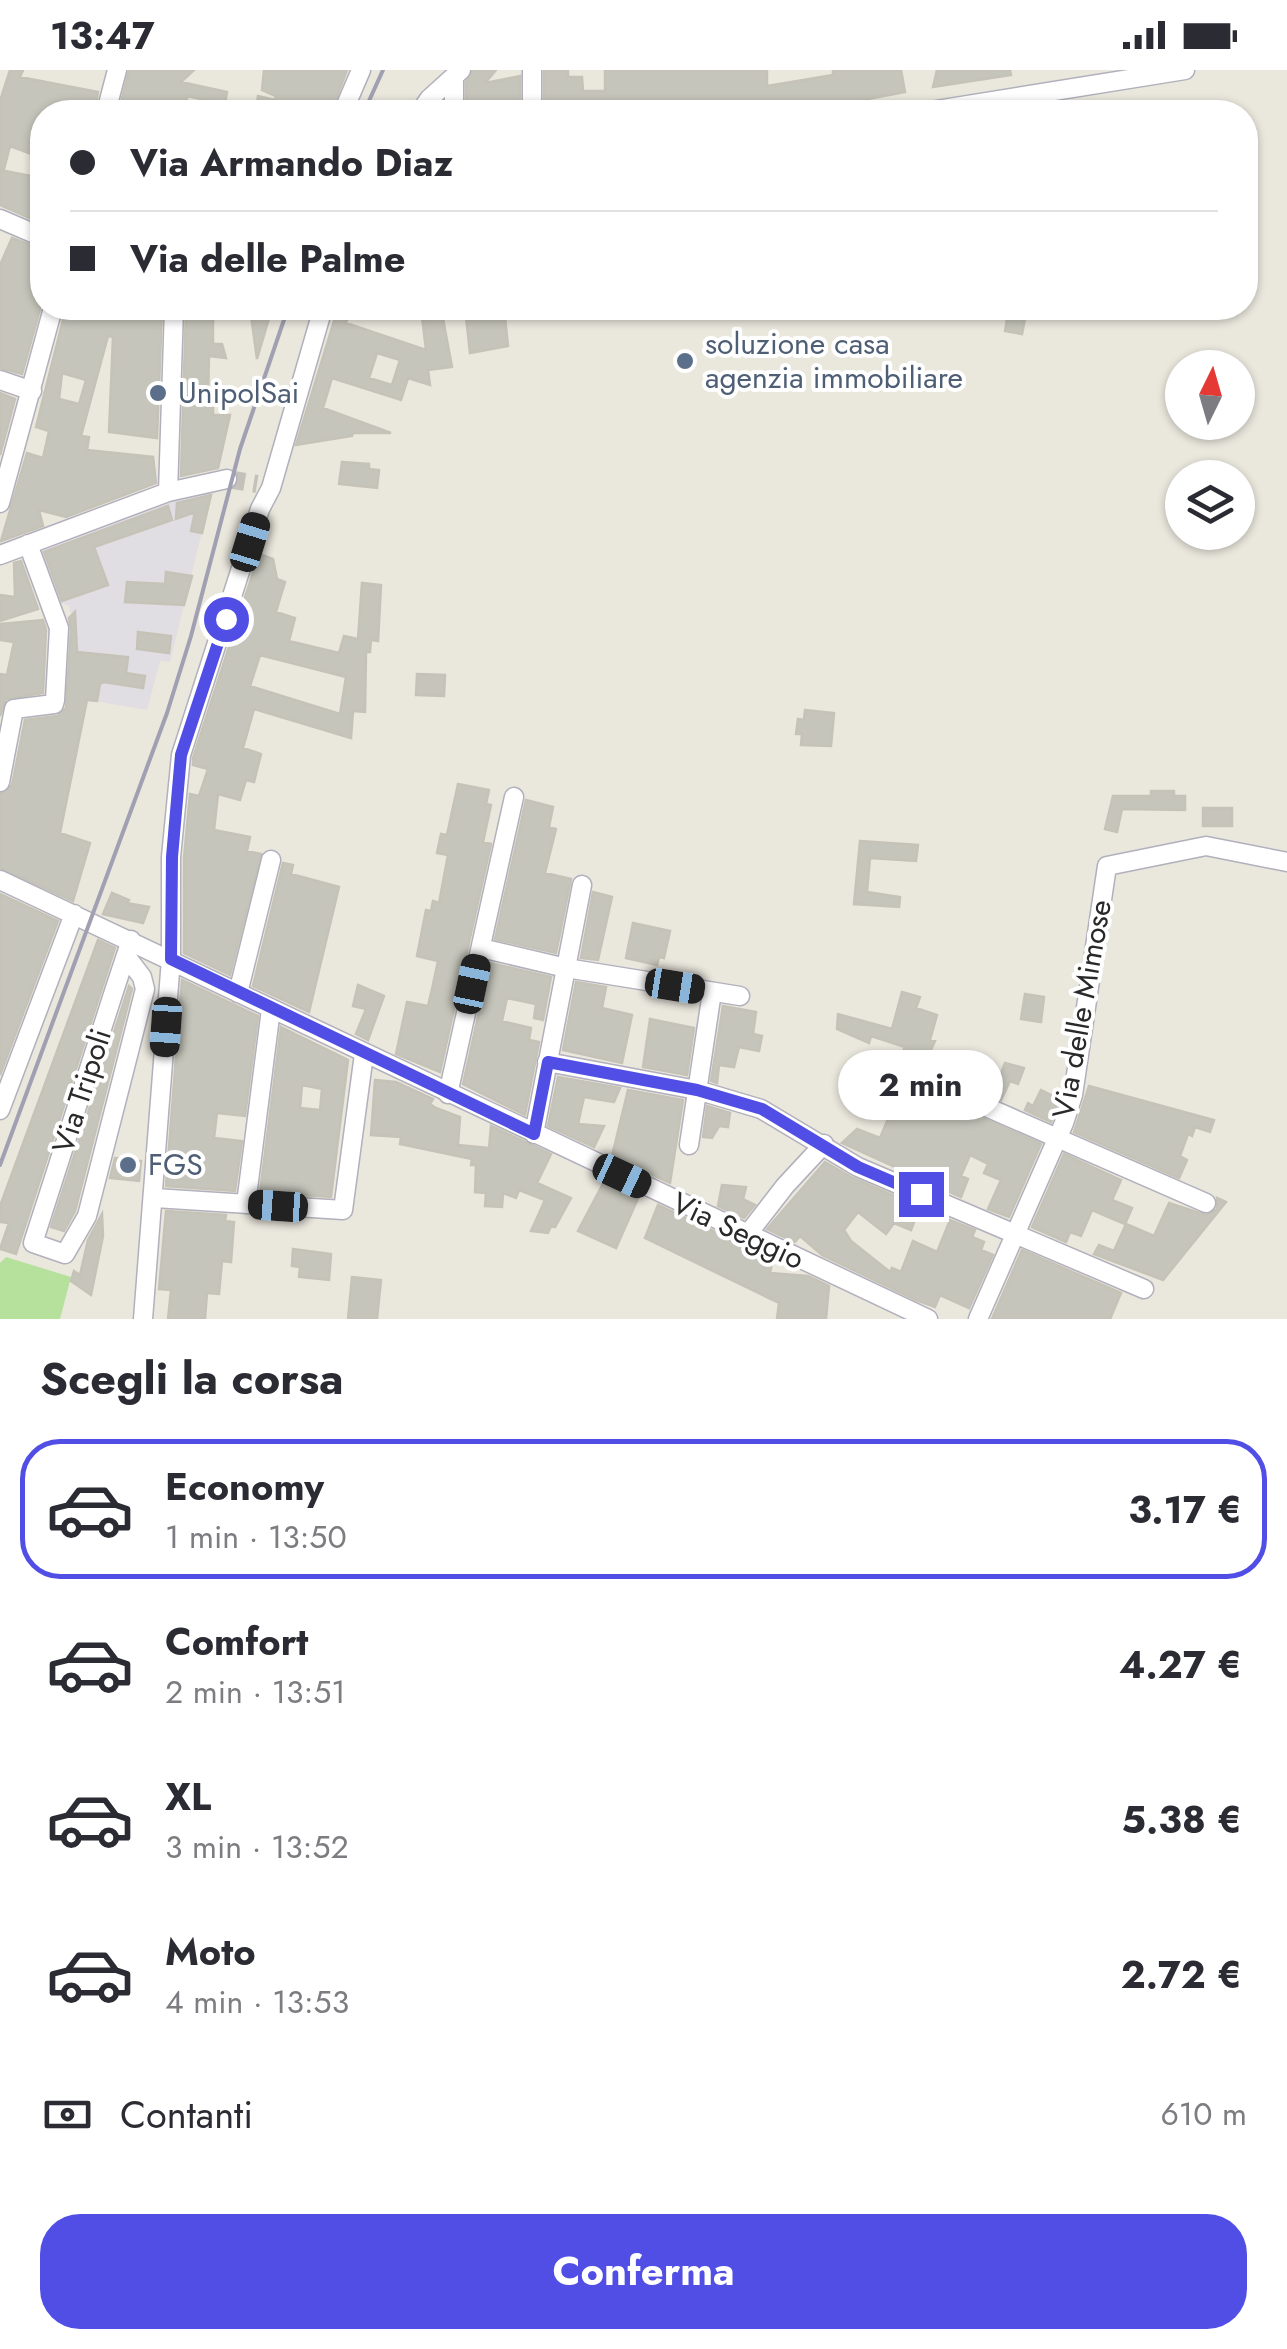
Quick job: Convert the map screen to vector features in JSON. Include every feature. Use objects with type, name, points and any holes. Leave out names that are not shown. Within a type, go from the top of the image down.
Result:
[{"type":"street","points":[[109,100],[117,70]]},
{"type":"street","points":[[348,100],[360,70]]},
{"type":"street","points":[[532,70],[532,100]]},
{"type":"street","points":[[1039,100],[1185,70]]},
{"type":"street","points":[[428,100],[458,74]]},
{"type":"street","points":[[455,100],[458,74]]},
{"type":"street","points":[[0,219],[30,232]]},
{"type":"street","points":[[0,503],[50,320]]},
{"type":"street","points":[[168,492],[174,320]]},
{"type":"street","points":[[144,1319],[171,959],[172,857],[181,755],[319,320]]},
{"type":"street","points":[[0,380],[32,391]]},
{"type":"street","points":[[0,555],[168,492],[226,479]]},
{"type":"street","points":[[0,782],[14,709],[54,704],[55,700],[60,628],[28,544]]},
{"type":"street","points":[[448,1094],[514,797]]},
{"type":"street","name":"Via delle Mimose","points":[[978,1319],[1073,1096],[1107,866],[1206,846],[1287,862]]},
{"type":"street","points":[[238,992],[271,860]]},
{"type":"street","name":"Via Seggio","points":[[0,880],[74,914],[128,948],[171,959],[928,1319]]},
{"type":"street","points":[[534,1134],[582,886]]},
{"type":"street","points":[[0,1110],[74,914]]},
{"type":"street","name":"Via Tripoli","points":[[128,948],[145,989],[86,1216],[65,1254],[33,1243],[128,948]]},
{"type":"street","points":[[480,948],[566,968],[740,996]]},
{"type":"street","points":[[689,1145],[712,992]]},
{"type":"street","points":[[246,1204],[270,1009]]},
{"type":"street","points":[[155,1198],[343,1210],[364,1054]]},
{"type":"street","points":[[548,1062],[697,1090],[762,1109],[858,1167],[1144,1289]]},
{"type":"street","points":[[920,1078],[1206,1203]]},
{"type":"street","points":[[747,1235],[824,1144]]},
{"type":"shaded area","points":[[214,483],[170,662],[160,661],[147,710],[65,696],[64,623],[72,617],[69,606],[58,602],[38,545]]},
{"type":"green space","points":[[6,1257],[71,1277],[60,1319],[0,1319],[0,1263]]},
{"type":"building","points":[[10,70],[23,70],[20,77],[98,92],[96,100],[30,100],[30,153],[10,146],[4,169],[0,169],[0,101]]},
{"type":"building","points":[[129,70],[194,70],[181,82],[227,92],[226,100],[187,96],[186,100],[122,100]]},
{"type":"building","points":[[264,70],[347,70],[336,100],[275,100],[276,96],[262,90]]},
{"type":"building","points":[[473,70],[496,70],[485,83],[520,76],[520,100],[466,100],[466,82]]},
{"type":"building","points":[[544,70],[568,70],[568,77],[582,77],[583,91],[605,91],[605,70],[767,70],[767,86],[833,75],[833,70],[901,70],[905,92],[863,100],[544,100]]},
{"type":"building","points":[[937,70],[1010,70],[1011,75],[933,87]]},
{"type":"building","points":[[0,170],[30,176],[30,218],[0,205]]},
{"type":"building","points":[[12,238],[30,245],[30,320],[37,320],[22,374],[0,368],[0,265]]},
{"type":"building","points":[[63,320],[162,320],[157,438],[109,432],[113,337],[108,336],[81,436],[89,437],[87,450],[153,457],[156,483],[66,517],[39,510],[43,526],[1,541],[27,453],[43,458],[49,431],[36,427]],"holes":[[[62,373],[86,380],[79,404],[59,399]]]},
{"type":"building","points":[[186,320],[213,320],[213,344],[222,344],[226,358],[209,356],[208,398],[213,398],[213,415],[230,415],[218,468],[181,476]]},
{"type":"building","points":[[252,320],[268,320],[257,359]]},
{"type":"building","points":[[334,320],[347,320],[346,323],[426,350],[422,320],[443,320],[452,367],[428,370],[430,385],[408,378],[401,400],[332,378],[323,408],[391,433],[296,445]],"holes":[[[377,353],[400,360],[392,385],[369,378]]]},
{"type":"building","points":[[466,320],[505,320],[508,346],[470,353]]},
{"type":"building","points":[[1007,320],[1025,320],[1022,334],[1005,331]]},
{"type":"building","points":[[0,393],[15,399],[0,455]]},
{"type":"building","points":[[342,462],[369,464],[369,469],[379,470],[377,488],[339,484]]},
{"type":"building","points":[[211,495],[202,533],[191,531],[195,512],[176,519],[177,503]]},
{"type":"building","points":[[168,506],[172,520],[94,547],[108,585],[62,601],[44,552]]},
{"type":"building","points":[[259,554],[273,559],[277,579],[285,582],[276,612],[295,618],[289,641],[339,653],[344,636],[358,639],[362,583],[381,585],[378,641],[371,640],[370,652],[366,652],[365,712],[353,711],[351,738],[254,709],[243,748],[261,754],[254,782],[246,780],[240,800],[218,794],[214,830],[250,837],[247,851],[261,854],[230,975],[184,953],[184,858],[190,794],[199,796],[208,769],[193,765]],"holes":[[[260,655],[346,677],[340,714],[250,686]]]},
{"type":"building","points":[[21,561],[38,609],[0,621],[0,595],[15,597],[14,563]]},
{"type":"building","points":[[166,572],[192,576],[184,605],[125,602],[127,582],[165,584]]},
{"type":"building","points":[[75,612],[77,652],[128,657],[126,673],[145,676],[143,688],[104,682],[100,684],[97,701],[87,700],[60,833],[90,843],[73,901],[0,868],[0,794],[12,785],[25,720],[57,716],[66,708],[69,618]]},
{"type":"building","points":[[43,620],[43,693],[6,699],[0,716],[0,674],[7,675],[14,642],[0,640],[0,624]]},
{"type":"building","points":[[138,632],[171,636],[169,653],[137,649]]},
{"type":"building","points":[[417,674],[445,675],[444,696],[416,695]]},
{"type":"building","points":[[805,710],[834,713],[831,746],[801,745],[802,734],[796,734],[798,719],[804,720]]},
{"type":"building","points":[[458,784],[489,790],[486,804],[491,805],[483,842],[491,844],[440,1072],[396,1054],[407,1002],[428,1006],[432,989],[438,961],[417,956],[426,910],[431,911],[433,901],[439,903],[448,855],[437,853],[441,834],[447,835]]},
{"type":"building","points":[[1151,791],[1174,791],[1174,796],[1185,796],[1185,810],[1122,809],[1117,832],[1105,829],[1113,796],[1151,796]]},
{"type":"building","points":[[526,800],[553,807],[549,827],[556,829],[545,873],[571,879],[556,953],[495,939]]},
{"type":"building","points":[[1203,808],[1232,808],[1232,826],[1203,826]]},
{"type":"building","points":[[860,841],[918,845],[916,861],[870,858],[867,892],[900,897],[899,907],[854,904]]},
{"type":"building","points":[[283,863],[293,865],[291,874],[339,887],[309,1012],[253,986]]},
{"type":"building","points":[[593,892],[612,897],[598,960],[581,958]]},
{"type":"building","points":[[112,893],[129,900],[127,903],[149,907],[143,923],[103,914]]},
{"type":"building","points":[[0,894],[58,921],[0,1075]]},
{"type":"building","points":[[633,923],[670,931],[664,958],[659,957],[657,965],[626,958]]},
{"type":"building","points":[[98,940],[115,948],[16,1254],[0,1249],[9,1223],[0,1222],[0,1206]]},
{"type":"building","points":[[490,963],[551,977],[543,1020],[534,1018],[536,1004],[507,998],[502,1021],[531,1028],[529,1040],[539,1042],[525,1115],[463,1084]]},
{"type":"building","points":[[182,980],[258,1016],[245,1116],[217,1113],[214,1138],[242,1141],[235,1191],[166,1186]]},
{"type":"building","points":[[576,982],[606,987],[602,1008],[632,1015],[622,1063],[563,1050]]},
{"type":"building","points":[[358,985],[384,996],[368,1040],[356,1034],[366,1009],[353,1006]]},
{"type":"building","points":[[129,986],[132,989],[75,1211],[64,1231],[51,1227]]},
{"type":"building","points":[[902,992],[920,997],[916,1008],[937,1015],[930,1040],[935,1041],[925,1063],[901,1056],[905,1047],[871,1036],[869,1043],[837,1029],[838,1014],[892,1029]]},
{"type":"building","points":[[1025,994],[1044,997],[1041,1022],[1021,1019]]},
{"type":"building","points":[[723,1006],[756,1012],[753,1034],[762,1036],[759,1051],[739,1047],[734,1067],[719,1065],[717,1083],[711,1081]]},
{"type":"building","points":[[650,1019],[694,1028],[687,1075],[643,1067]]},
{"type":"building","points":[[281,1027],[348,1060],[331,1197],[260,1192]],"holes":[[[302,1085],[322,1089],[320,1110],[300,1108]]]},
{"type":"building","points":[[1005,1063],[1024,1068],[1018,1084],[1010,1081],[1001,1100],[974,1088],[982,1068],[1000,1076]]},
{"type":"building","points":[[558,1077],[620,1088],[614,1102],[584,1097],[578,1124],[604,1126],[594,1147],[548,1126]]},
{"type":"building","points":[[375,1080],[396,1082],[433,1099],[430,1104],[436,1108],[460,1117],[458,1145],[489,1148],[491,1126],[551,1154],[537,1183],[571,1198],[555,1227],[551,1226],[548,1233],[531,1231],[545,1200],[519,1190],[516,1198],[503,1193],[502,1207],[485,1206],[486,1193],[475,1192],[476,1165],[471,1165],[472,1159],[400,1144],[401,1137],[371,1135]]},
{"type":"building","points":[[909,1085],[1041,1144],[1009,1217],[988,1209],[1001,1180],[984,1173],[988,1164],[970,1155],[961,1176],[968,1179],[961,1197],[842,1143],[857,1129],[880,1138],[893,1107],[886,1103],[899,1090],[905,1093]]},
{"type":"building","points":[[1089,1086],[1214,1120],[1210,1132],[1195,1127],[1192,1136],[1188,1134],[1180,1156],[1187,1160],[1179,1178],[1074,1132]]},
{"type":"building","points":[[628,1090],[683,1100],[670,1183],[612,1156]]},
{"type":"building","points":[[1041,1090],[1059,1099],[1051,1122],[1025,1110],[1028,1103],[1033,1106]]},
{"type":"building","points":[[707,1106],[730,1113],[728,1127],[719,1126],[712,1138],[703,1137]]},
{"type":"building","points":[[1064,1154],[1121,1180],[1112,1200],[1132,1208],[1125,1224],[1092,1210],[1081,1236],[1070,1232],[1066,1242],[1032,1227]]},
{"type":"building","points":[[115,1158],[141,1161],[139,1181],[110,1178]]},
{"type":"building","points":[[825,1162],[920,1207],[911,1230],[894,1223],[886,1234],[858,1212],[844,1230],[851,1241],[890,1272],[892,1268],[901,1272],[913,1241],[937,1252],[950,1220],[975,1230],[972,1237],[984,1242],[981,1250],[993,1255],[969,1308],[940,1295],[935,1307],[916,1300],[822,1255],[800,1236],[795,1242],[767,1229]]},
{"type":"building","points":[[605,1180],[639,1196],[616,1248],[578,1231]]},
{"type":"building","points":[[722,1185],[746,1187],[743,1199],[755,1205],[744,1218],[718,1206]]},
{"type":"building","points":[[1217,1198],[1226,1202],[1163,1280],[1094,1254],[1099,1245],[1114,1251],[1126,1224],[1154,1236],[1169,1203],[1206,1215],[1217,1209]]},
{"type":"building","points":[[658,1205],[773,1259],[770,1273],[808,1276],[829,1286],[826,1319],[777,1319],[779,1303],[645,1238]]},
{"type":"building","points":[[166,1211],[226,1215],[225,1221],[234,1222],[231,1262],[222,1261],[219,1294],[207,1293],[205,1319],[168,1319],[171,1290],[159,1289]]},
{"type":"building","points":[[102,1214],[103,1236],[91,1295],[71,1281],[74,1271],[80,1275],[88,1240]]},
{"type":"building","points":[[293,1249],[331,1254],[329,1280],[299,1277],[300,1267],[292,1266]]},
{"type":"building","points":[[1022,1250],[1121,1293],[1110,1319],[992,1319]]},
{"type":"building","points":[[352,1277],[381,1280],[377,1319],[348,1319]]},
{"type":"tunnel","points":[[227,479],[257,484]]},
{"type":"railway","points":[[369,100],[383,70]]},
{"type":"railway","points":[[0,1165],[167,713],[240,449],[284,320]]},
{"type":"place","name":"soluzione casa agenzia immobiliare","points":[[685,361]]},
{"type":"place","name":"UnipolSai","points":[[158,393]]},
{"type":"place","name":"FGS","points":[[128,1165]]},
{"type":"route","points":[[226,619],[181,755],[172,857],[171,959],[534,1134],[548,1062],[697,1090],[762,1109],[858,1167],[921,1194]]}]
